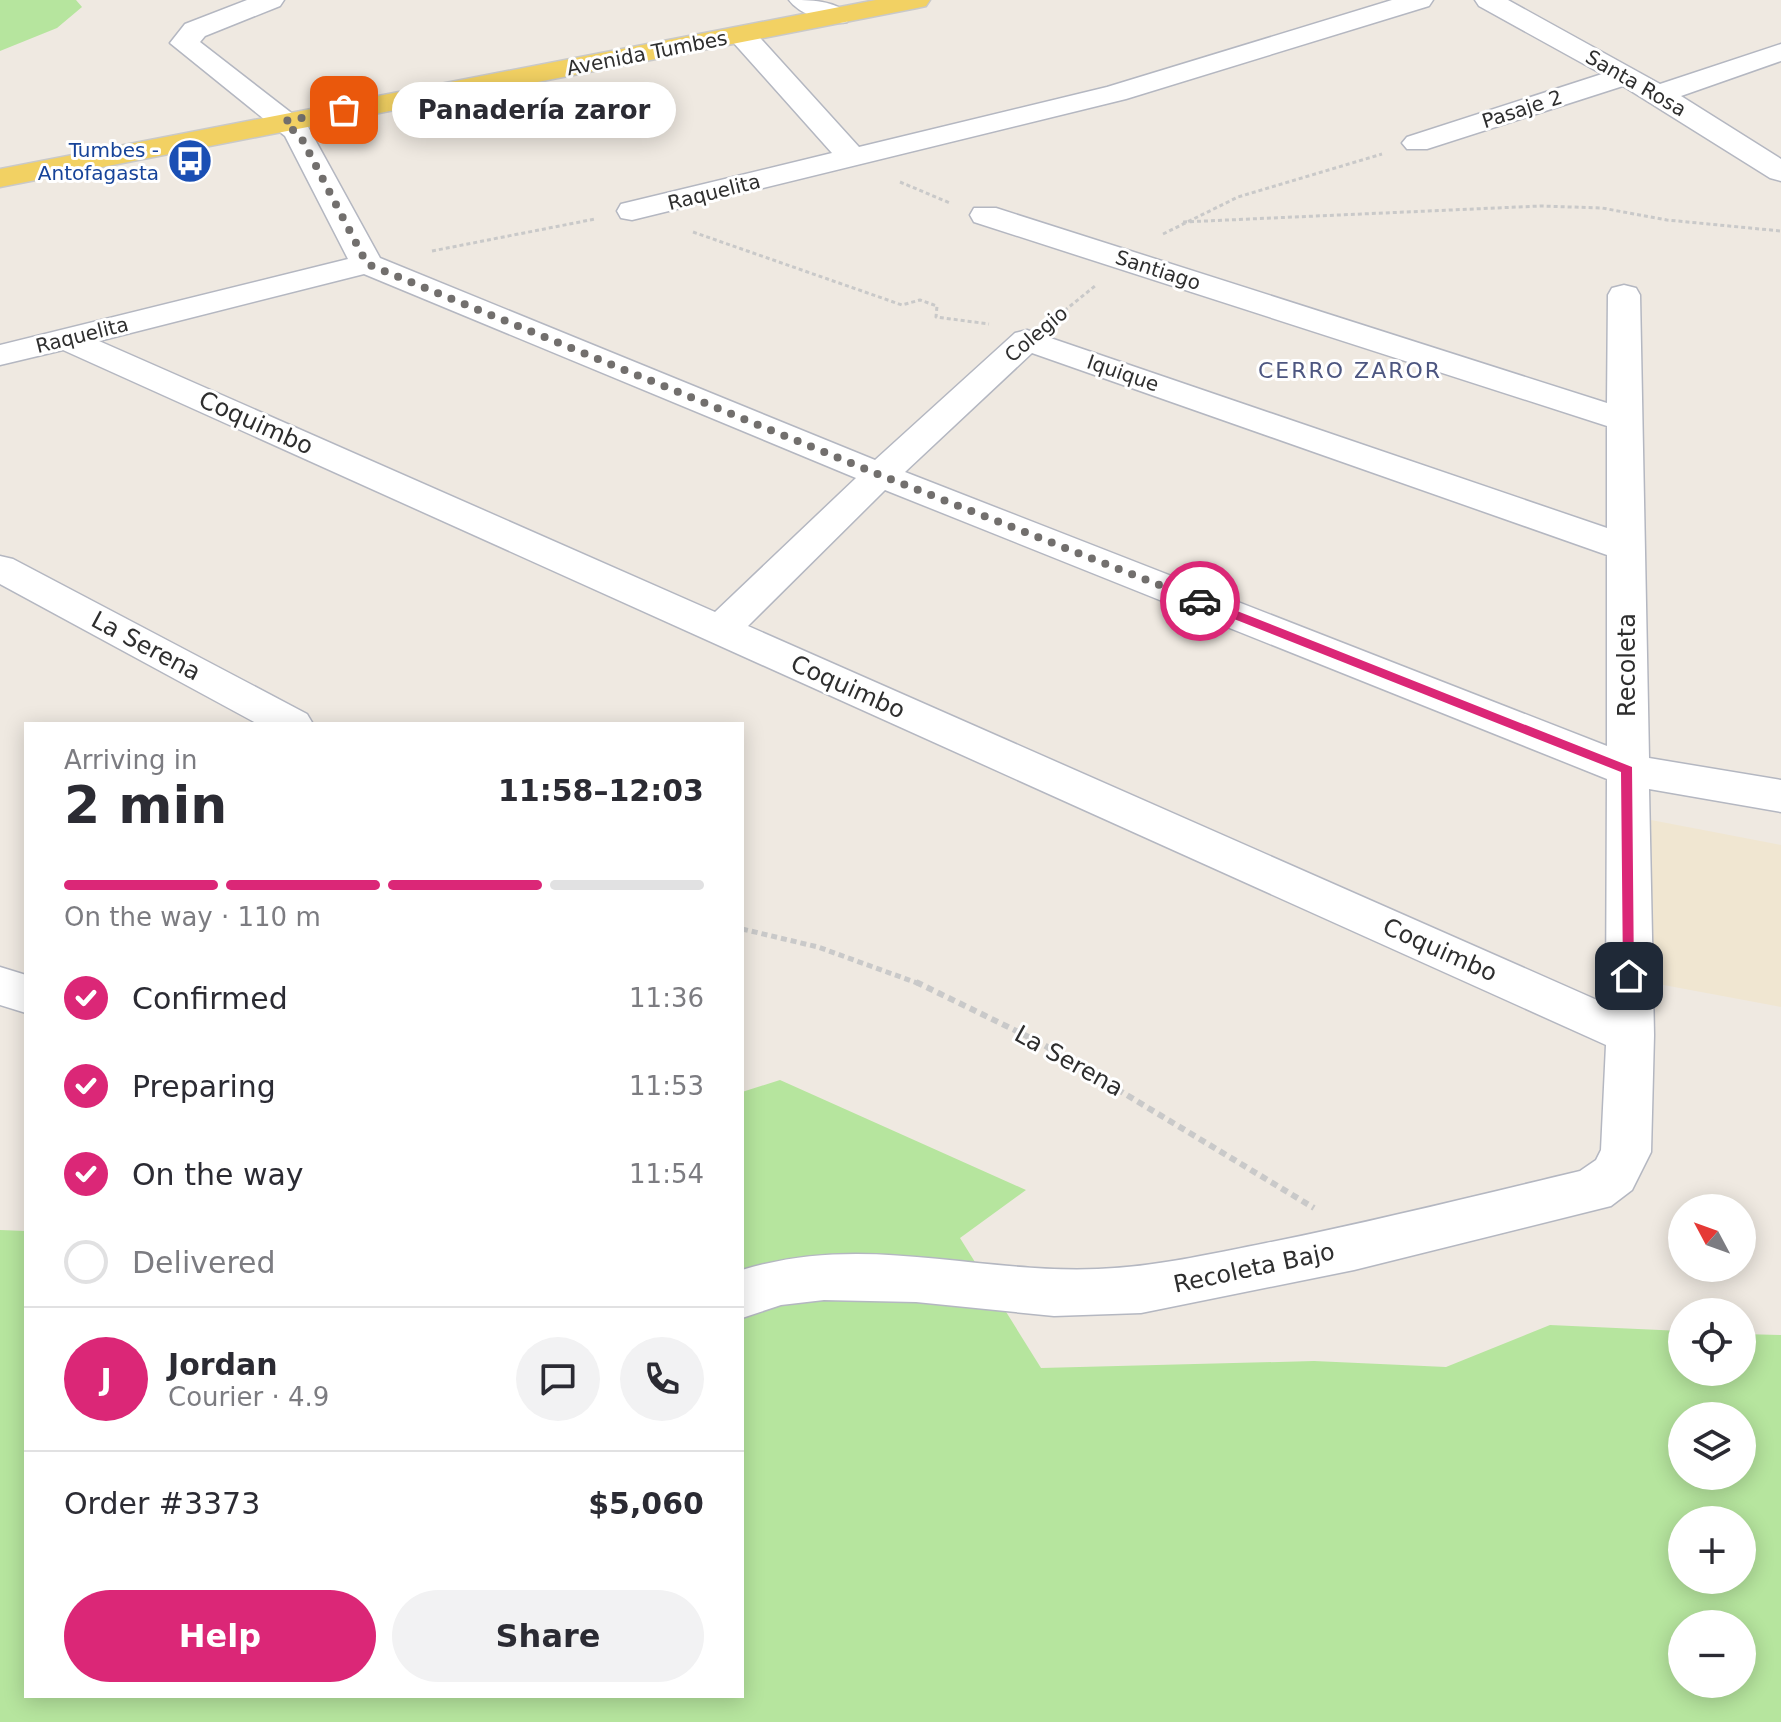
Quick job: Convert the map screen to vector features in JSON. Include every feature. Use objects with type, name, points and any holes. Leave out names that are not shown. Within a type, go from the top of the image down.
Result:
[{"type":"main road","name":"Avenida Tumbes","points":[[0,178],[917,0]]},
{"type":"street","points":[[271,0],[195,30],[184,43],[285,121],[303,141],[367,264],[880,475],[1627,770],[1781,796]]},
{"type":"street","points":[[802,0],[837,16]]},
{"type":"street","name":"Raquelita","points":[[632,211],[1116,93],[1420,0]]},
{"type":"street","name":"Santa Rosa","points":[[1488,0],[1658,94],[1781,172]]},
{"type":"street","points":[[742,35],[853,158]]},
{"type":"street","points":[[1658,94],[1781,52]]},
{"type":"street","name":"Pasaje 2","points":[[1417,143],[1626,76]]},
{"type":"street","name":"Santiago","points":[[985,215],[1625,420]]},
{"type":"street","name":"Raquelita","points":[[0,355],[367,264]]},
{"type":"street","name":"Recoleta","points":[[1624,295],[1630,1035]]},
{"type":"street","name":"Coquimbo","points":[[67,339],[1630,1035]]},
{"type":"street","name":"Colegio","points":[[720,630],[880,475],[1027,340]]},
{"type":"street","name":"Iquique","points":[[1027,340],[1626,548]]},
{"type":"street","name":"La Serena","points":[[0,568],[288,722]]},
{"type":"street","points":[[0,986],[24,993]]},
{"type":"street","name":"Recoleta Bajo","points":[[744,1293],[796,1279],[840,1275],[1094,1293],[1161,1287],[1373,1244],[1593,1190],[1605,1183],[1622,1164],[1626,1152],[1630,1035]]},
{"type":"path","name":"Colegio","points":[[1027,340],[1178,222],[1249,195],[1417,143]]},
{"type":"path","points":[[853,158],[908,186],[985,215]]},
{"type":"path","points":[[1178,222],[1540,206],[1602,208],[1667,220],[1781,231]]},
{"type":"path","points":[[367,264],[632,211],[902,305],[920,300],[937,306],[936,317],[950,323],[975,319],[1027,340]]},
{"type":"path","name":"La Serena","points":[[744,929],[793,938],[908,979],[995,1020],[1119,1089],[1373,1244]]},
{"type":"shaded area","points":[[1651,820],[1781,845],[1781,1007],[1653,983]]},
{"type":"green space","points":[[0,0],[76,0],[82,7],[57,28],[0,51]]},
{"type":"green space","points":[[780,1080],[1026,1190],[960,1238],[1041,1368],[1314,1361],[1446,1367],[1550,1325],[1668,1330],[1668,1386],[1756,1386],[1756,1334],[1781,1335],[1781,1722],[0,1722],[0,1230],[24,1231],[24,1698],[744,1698],[744,1091]]},
{"type":"way so far","points":[[344,110],[285,121],[303,141],[367,264],[880,475],[1200,601]]},
{"type":"place","name":"Panadería zaror","points":[[344,110]]},
{"type":"place","name":"Tumbes - Antofagasta","points":[[190,161]]},
{"type":"district","name":"CERRO ZAROR","points":[[1350,370]]},
{"type":"route","points":[[1200,601],[1627,770],[1629,976]]}]
